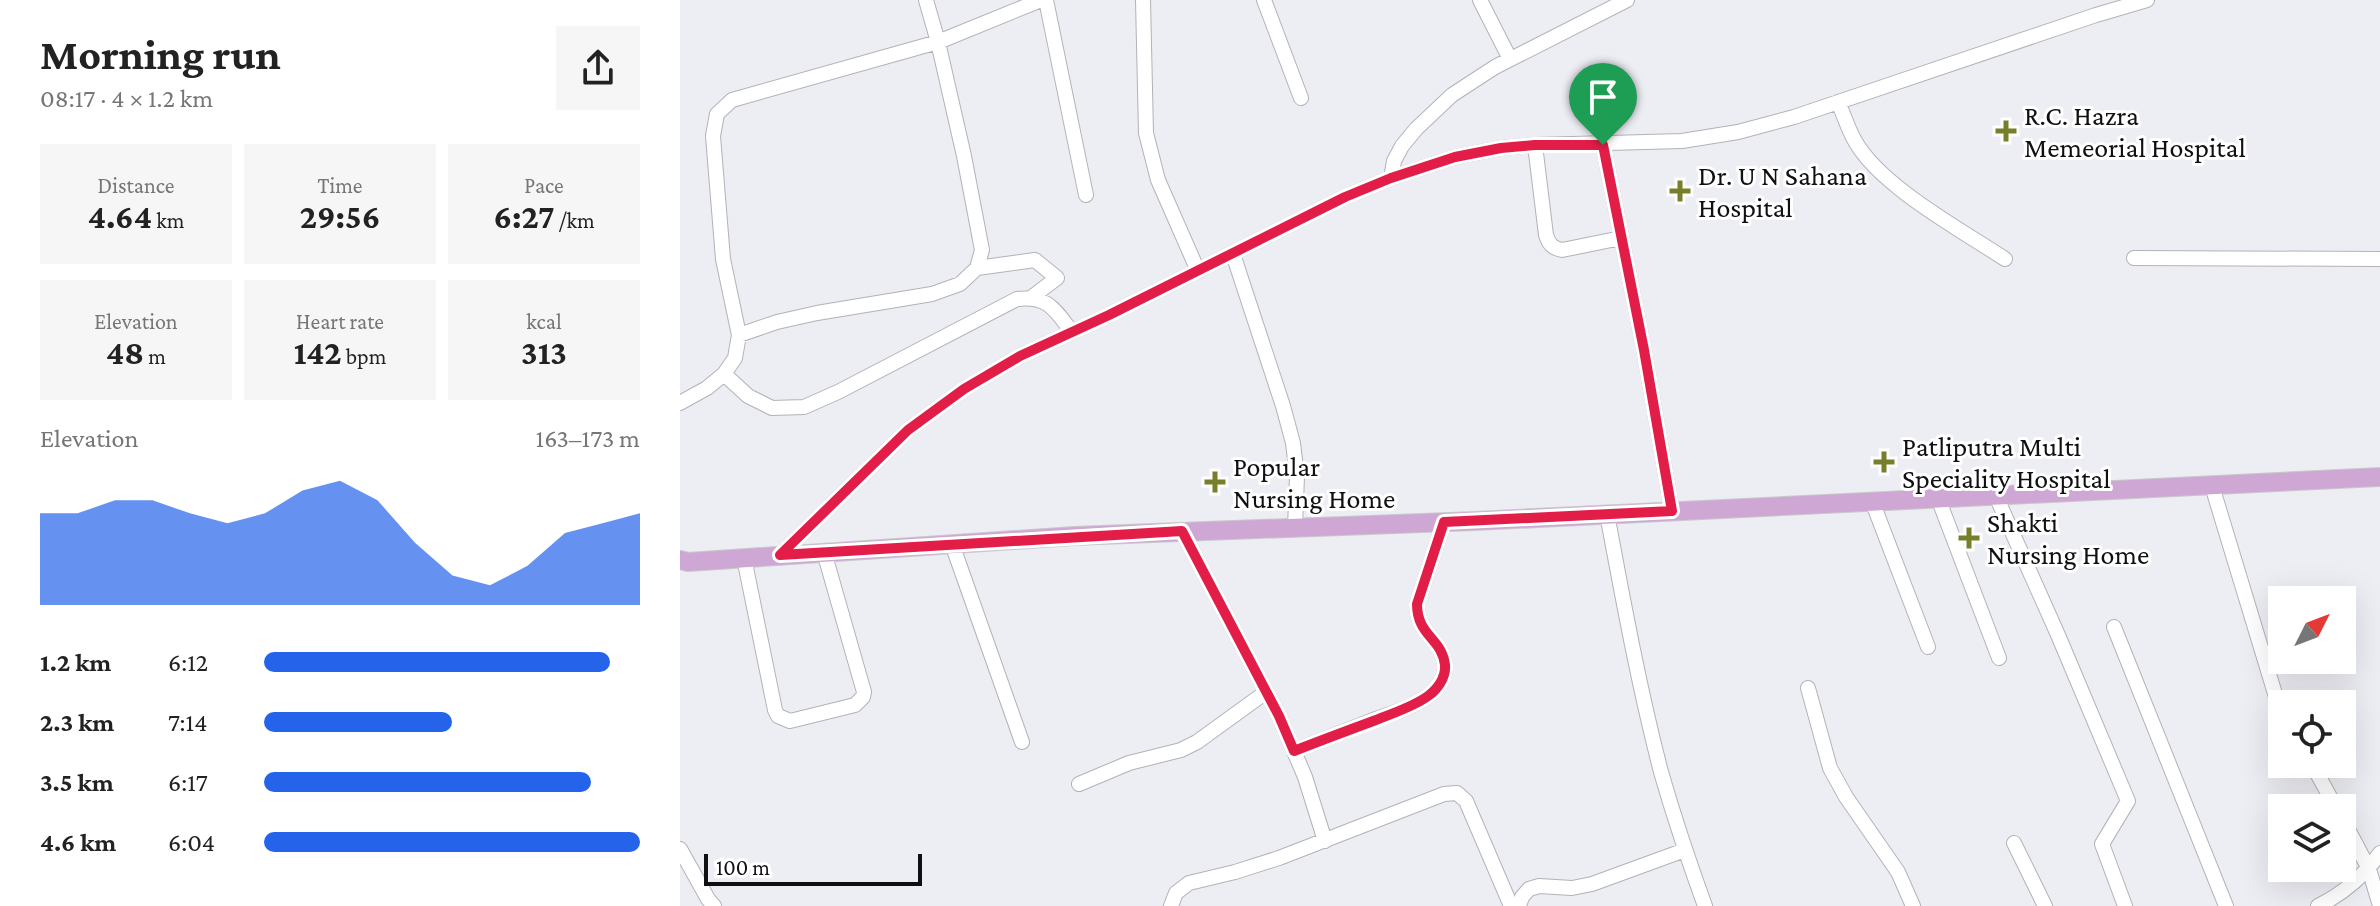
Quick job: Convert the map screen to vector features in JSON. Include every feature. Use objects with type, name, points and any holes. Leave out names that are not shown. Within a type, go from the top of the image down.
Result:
[{"type":"main road","points":[[680,560],[688,562],[1182,531],[1444,522],[2380,477]]},
{"type":"street","points":[[739,335],[817,313],[932,294],[960,284],[977,268],[982,250],[964,156],[926,0]]},
{"type":"street","points":[[680,403],[724,374],[735,358],[739,335],[723,259],[713,136],[717,114],[732,100],[938,42],[1044,0],[1086,195]]},
{"type":"street","points":[[1143,0],[1146,133],[1158,180],[1198,271]]},
{"type":"street","points":[[1264,0],[1301,98]]},
{"type":"street","points":[[1480,0],[1510,59]]},
{"type":"street","points":[[1391,178],[1394,161],[1402,146],[1452,95],[1510,59],[1627,0]]},
{"type":"street","points":[[780,555],[908,430],[964,389],[1020,356],[1345,197],[1391,178],[1455,157],[1501,148],[1682,141],[1738,132],[2147,0]]},
{"type":"street","points":[[1838,102],[1855,142],[1875,169],[1905,193],[2005,259]]},
{"type":"street","points":[[1535,145],[1549,244],[1562,250],[1621,238]]},
{"type":"street","points":[[1603,145],[1672,511]]},
{"type":"street","points":[[1233,254],[1293,443],[1297,477],[1295,527]]},
{"type":"street","points":[[2134,258],[2380,259]]},
{"type":"street","points":[[977,268],[1035,260],[1057,278],[1032,297]]},
{"type":"street","points":[[724,374],[748,396],[772,408],[804,407],[1017,299],[1032,297],[1049,303],[1072,332]]},
{"type":"street","points":[[2212,486],[2274,690]]},
{"type":"street","points":[[1996,496],[2128,801],[2102,844],[2125,906]]},
{"type":"street","points":[[1938,498],[1999,658]]},
{"type":"street","points":[[1872,501],[1928,647]]},
{"type":"street","points":[[1607,514],[1661,772],[1705,906]]},
{"type":"street","points":[[1294,751],[1403,709],[1428,696],[1441,683],[1445,668],[1442,654],[1422,629],[1417,618],[1417,604],[1444,522]]},
{"type":"street","points":[[1182,531],[1294,751],[1325,841]]},
{"type":"street","points":[[952,544],[1022,742]]},
{"type":"street","points":[[744,558],[775,710],[778,716],[790,721],[855,705],[863,697],[824,552]]},
{"type":"street","points":[[2114,627],[2226,906]]},
{"type":"street","points":[[1808,688],[1830,768],[1846,797],[1898,872],[1913,906]]},
{"type":"street","points":[[1079,784],[1129,763],[1181,750],[1197,742],[1266,692]]},
{"type":"street","points":[[1171,906],[1176,893],[1189,883],[1235,872],[1325,841],[1444,794],[1457,793],[1466,801],[1511,906]]},
{"type":"street","points":[[2014,843],[2045,906]]},
{"type":"street","points":[[2356,844],[2369,869],[2380,906]]},
{"type":"street","points":[[680,849],[714,906]]},
{"type":"street","points":[[1519,906],[1529,889],[1539,886],[1572,888],[1592,884],[1685,850]]},
{"type":"street","points":[[2318,906],[2369,869],[2380,853]]},
{"type":"place","name":"R.C. Hazra Memeorial Hospital","points":[[2006,131]]},
{"type":"place","name":"Dr. U N Sahana Hospital","points":[[1680,191]]},
{"type":"place","name":"Patliputra Multi Speciality Hospital","points":[[1884,462]]},
{"type":"place","name":"Popular Nursing Home","points":[[1215,482]]},
{"type":"place","name":"Shakti Nursing Home","points":[[1969,538]]},
{"type":"route","points":[[1603,145],[1672,511],[1444,522],[1417,604],[1417,618],[1442,654],[1445,668],[1441,683],[1428,696],[1403,709],[1294,751],[1279,716],[1182,531],[780,555],[908,430],[964,389],[1020,356],[1345,197],[1391,178],[1455,157],[1501,148],[1603,145]]}]
